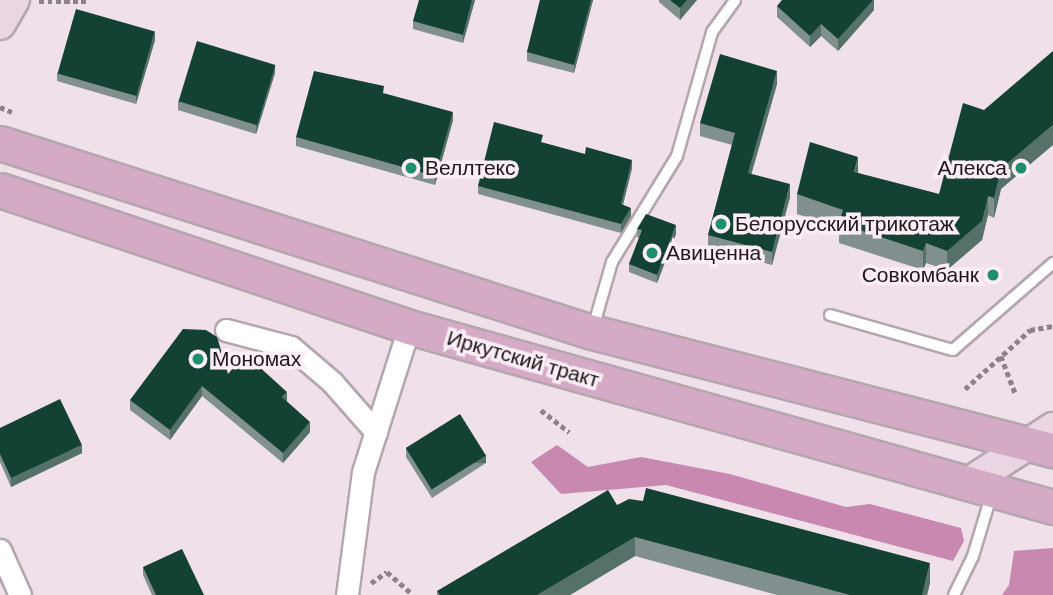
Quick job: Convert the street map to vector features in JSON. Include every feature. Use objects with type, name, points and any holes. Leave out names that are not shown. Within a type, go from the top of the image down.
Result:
[{"type":"main road","points":[[0,143],[592,332],[1045,440]]},
{"type":"main road","name":"Иркутский тракт","points":[[0,190],[410,327],[1053,507]]},
{"type":"main road","points":[[980,488],[1045,440]]},
{"type":"street","points":[[356,591],[363,472],[410,327]]},
{"type":"street","points":[[226,330],[291,347],[332,382],[376,432]]},
{"type":"street","points":[[0,550],[20,595]]},
{"type":"lane","points":[[592,332],[612,262],[677,156],[712,32],[735,0]]},
{"type":"lane","points":[[830,315],[953,350],[1053,263]]},
{"type":"lane","points":[[954,595],[972,556],[980,488]]},
{"type":"path","points":[[8,9],[90,2]]},
{"type":"path","points":[[0,107],[12,112]]},
{"type":"path","points":[[965,389],[1030,330],[1053,326]]},
{"type":"path","points":[[1002,356],[1016,396]]},
{"type":"path","points":[[541,410],[569,432]]},
{"type":"path","points":[[356,591],[387,572],[412,594]]},
{"type":"shaded area","points":[[557,445],[588,467],[641,457],[730,474],[846,507],[870,504],[961,528],[964,541],[953,561],[666,485],[561,494],[531,462]]},
{"type":"shaded area","points":[[1053,548],[1053,595],[1002,595],[1009,585],[1014,551]]},
{"type":"building","points":[[419,0],[472,0],[463,35],[413,21]]},
{"type":"building","points":[[540,0],[591,0],[574,65],[527,52]]},
{"type":"building","points":[[670,0],[687,0],[680,8]]},
{"type":"building","points":[[782,0],[873,0],[838,39],[821,24],[810,36],[777,6]]},
{"type":"building","points":[[76,9],[155,32],[136,96],[58,73]]},
{"type":"building","points":[[197,41],[275,65],[257,125],[179,101]]},
{"type":"building","points":[[1053,51],[1053,125],[1001,169],[994,198],[988,196],[982,221],[947,251],[926,243],[923,251],[839,223],[843,210],[797,194],[810,142],[858,157],[854,172],[939,194],[963,103],[984,110]]},
{"type":"building","points":[[720,54],[777,71],[748,173],[790,184],[772,252],[708,235],[735,133],[700,123]]},
{"type":"building","points":[[314,71],[384,86],[383,93],[453,112],[435,176],[296,137]]},
{"type":"building","points":[[494,122],[543,135],[541,142],[585,154],[586,147],[632,160],[621,204],[631,208],[621,224],[478,186]]},
{"type":"building","name":"Авиценна","points":[[646,214],[676,225],[657,275],[629,264],[642,230],[637,229]]},
{"type":"building","points":[[183,329],[206,330],[217,337],[228,374],[245,354],[287,392],[282,397],[310,422],[283,453],[202,386],[170,430],[130,400]]},
{"type":"building","points":[[60,399],[82,445],[11,478],[0,454],[0,428]]},
{"type":"building","points":[[460,414],[486,456],[432,489],[406,448]]},
{"type":"building","points":[[646,488],[930,563],[922,595],[850,595],[635,537],[537,595],[440,595],[437,591],[608,490],[617,505],[629,499],[643,501]]},
{"type":"building","points":[[182,549],[204,595],[156,595],[143,567]]},
{"type":"place","name":"Веллтекс","points":[[411,168]]},
{"type":"place","name":"Алекса","points":[[1021,168]]},
{"type":"place","name":"Белорусский трикотаж","points":[[721,224]]},
{"type":"place","name":"Авиценна","points":[[652,253]]},
{"type":"place","name":"Совкомбанк","points":[[993,275]]},
{"type":"place","name":"Мономах","points":[[198,359]]}]
